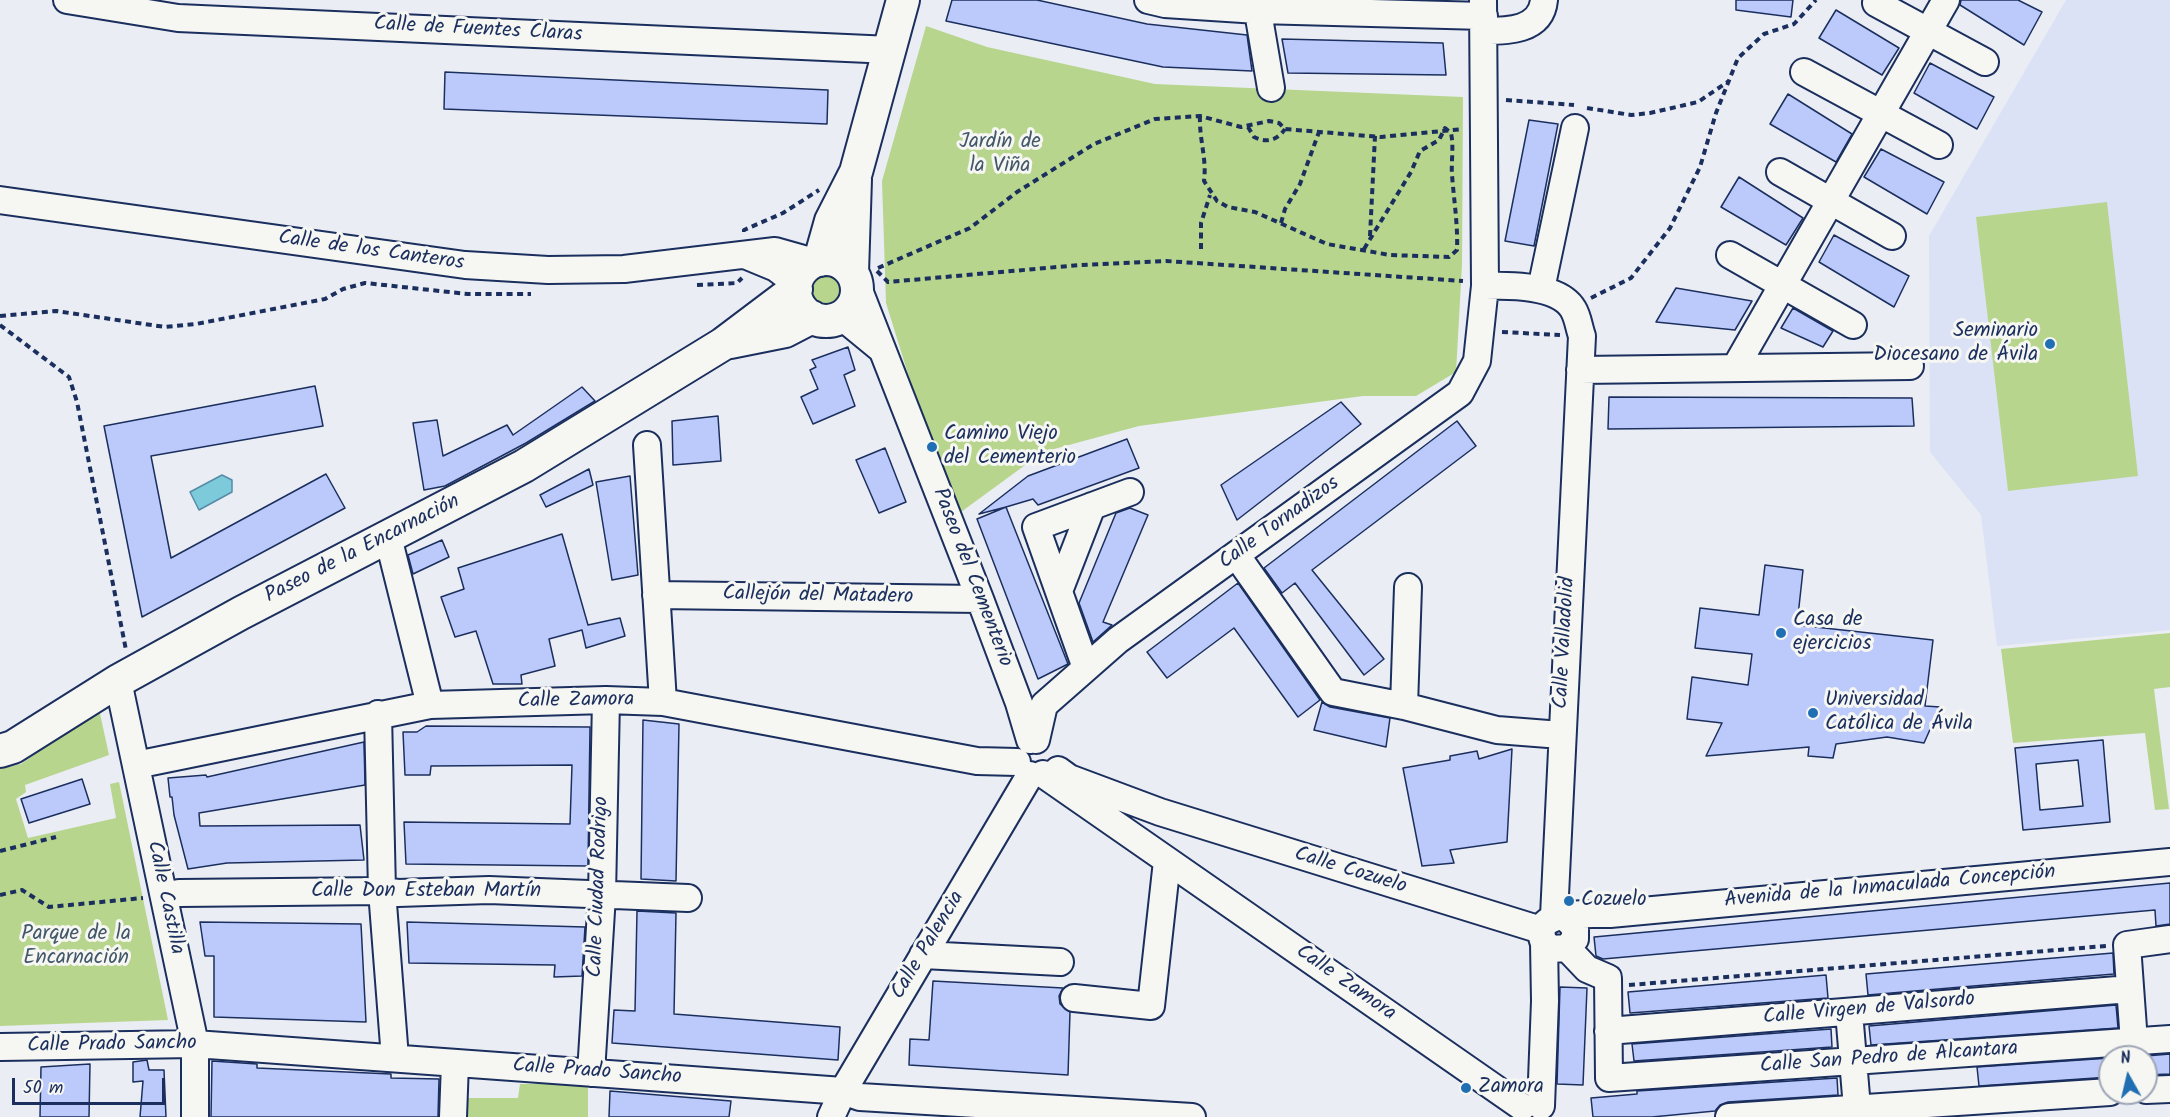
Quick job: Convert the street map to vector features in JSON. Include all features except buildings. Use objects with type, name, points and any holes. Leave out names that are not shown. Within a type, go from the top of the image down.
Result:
[{"type":"main road","name":"Paseo del Cementerio","points":[[807,273],[856,172],[903,0]]},
{"type":"main road","name":"Paseo del Cementerio","points":[[855,279],[856,172]]},
{"type":"main road","points":[[838,261],[855,279],[854,303],[827,317],[800,306],[807,273],[838,261]]},
{"type":"main road","name":"Paseo de la Encarnación","points":[[0,751],[13,747],[125,678],[524,466],[723,344],[807,273]]},
{"type":"main road","name":"Paseo de la Encarnación","points":[[723,344],[785,331],[827,317]]},
{"type":"street","name":"Calle de Fuentes Claras","points":[[67,0],[178,18],[891,50]]},
{"type":"street","points":[[1148,0],[1165,4],[1257,5],[1484,16],[1518,30],[1537,18],[1544,0]]},
{"type":"street","points":[[1735,368],[1946,0]]},
{"type":"street","points":[[1876,3],[1986,62]]},
{"type":"street","points":[[1257,5],[1271,88]]},
{"type":"street","name":"Calle Tornadizos","points":[[1034,760],[1044,705],[1118,640],[1460,393],[1477,361],[1485,286],[1484,16]]},
{"type":"street","points":[[1804,72],[1939,145]]},
{"type":"street","points":[[1541,290],[1575,128]]},
{"type":"street","points":[[1780,172],[1892,236]]},
{"type":"street","name":"Calle de los Canteros","points":[[0,200],[465,265],[548,270],[624,269],[776,251],[807,273]]},
{"type":"street","points":[[1730,255],[1853,325]]},
{"type":"street","name":"Paseo del Cementerio","points":[[855,279],[1019,703],[1034,760]]},
{"type":"street","name":"Calle Valladolid","points":[[1485,286],[1504,285],[1549,291],[1573,308],[1582,336],[1561,735],[1558,933],[1545,1001],[1541,1076],[1532,1110]]},
{"type":"street","name":"Paseo del Cementerio","points":[[827,317],[883,351]]},
{"type":"street","points":[[1580,370],[1910,366]]},
{"type":"street","points":[[646,445],[663,702]]},
{"type":"street","points":[[1086,668],[1036,527],[1130,492]]},
{"type":"street","points":[[1059,591],[1092,506]]},
{"type":"street","points":[[388,537],[430,705]]},
{"type":"street","points":[[1237,556],[1333,692],[1404,706],[1497,729],[1561,735]]},
{"type":"street","points":[[1404,706],[1408,587]]},
{"type":"street","name":"Callejón del Matadero","points":[[656,595],[980,599]]},
{"type":"street","name":"Calle Castilla","points":[[125,678],[153,897],[195,1044],[195,1117]]},
{"type":"street","name":"Calle Zamora","points":[[136,765],[430,705],[606,700],[663,702],[977,762],[1034,760],[1140,843],[1532,1110]]},
{"type":"street","name":"Calle Ciudad Rodrigo","points":[[591,1073],[602,895],[606,700]]},
{"type":"street","points":[[378,714],[382,891],[395,1058]]},
{"type":"street","name":"Calle Cozuelo","points":[[1034,760],[1069,778],[1160,813],[1558,933]]},
{"type":"street","name":"Calle Palencia","points":[[831,1117],[843,1092],[1034,760]]},
{"type":"street","points":[[1140,843],[1160,813]]},
{"type":"street","points":[[1074,998],[1151,1006],[1167,861]]},
{"type":"street","name":"Avenida de la Inmaculada Concepción","points":[[1558,933],[1610,914],[2170,862]]},
{"type":"street","name":"Calle Don Esteban Martín","points":[[153,897],[179,893],[382,891],[398,893],[489,890],[688,898]]},
{"type":"street","points":[[1558,933],[1587,969],[1608,978],[1608,1031]]},
{"type":"street","points":[[2134,1042],[2127,945],[2170,939]]},
{"type":"street","points":[[923,955],[1060,962]]},
{"type":"street","name":"Calle Virgen de Valsordo","points":[[1608,1031],[2130,989]]},
{"type":"street","points":[[1849,1012],[1857,1108]]},
{"type":"street","name":"Calle San Pedro de Alcantara","points":[[1608,1031],[1609,1078],[2170,1039]]},
{"type":"street","name":"Calle Prado Sancho","points":[[0,1047],[195,1044],[843,1092],[860,1097],[1179,1116]]},
{"type":"street","points":[[453,1117],[455,1063]]},
{"type":"street","points":[[1729,1117],[2098,1093]]},
{"type":"path","points":[[1594,308],[1589,300],[1631,278],[1670,228],[1700,167],[1706,142],[1738,58],[1764,34],[1794,24],[1816,0]]},
{"type":"path","points":[[1484,100],[1555,102],[1631,115],[1698,102],[1729,81]]},
{"type":"path","points":[[855,279],[970,228],[1017,192],[1094,144],[1155,120],[1200,116],[1248,127],[1269,121],[1279,123],[1285,129],[1375,136],[1445,128],[1485,129]]},
{"type":"path","points":[[1200,116],[1199,137],[1205,171],[1204,181],[1210,195],[1228,207],[1255,212],[1327,244],[1390,255],[1423,257],[1449,257],[1457,250],[1458,226],[1452,174],[1452,141],[1451,133],[1445,128]]},
{"type":"path","points":[[1248,127],[1254,137],[1266,141],[1280,136],[1285,129]]},
{"type":"path","points":[[1364,249],[1411,172],[1420,151],[1439,140],[1445,128]]},
{"type":"path","points":[[1281,223],[1285,209],[1304,175],[1319,132]]},
{"type":"path","points":[[1370,237],[1375,136]]},
{"type":"path","points":[[1201,249],[1201,223],[1210,195]]},
{"type":"path","points":[[0,325],[69,377],[77,402],[125,678]]},
{"type":"path","points":[[0,851],[56,837]]},
{"type":"path","points":[[0,895],[22,890],[50,907],[153,897]]},
{"type":"path","points":[[1608,987],[2127,945]]},
{"type":"shaded area","name":"Seminario Diocesano de Ávila","points":[[2066,0],[2170,0],[2170,630],[1997,646],[1981,515],[1930,452],[1929,236]]},
{"type":"green space","name":"Jardín de la Viña","points":[[926,26],[987,47],[1155,84],[1463,97],[1462,265],[1456,372],[1416,396],[1363,396],[1139,426],[1043,452],[961,512],[918,406],[886,303],[882,181]]},
{"type":"green space","points":[[2107,202],[2138,476],[2008,491],[1976,217]]},
{"type":"green space","points":[[826,272],[838,277],[843,289],[838,301],[826,306],[814,301],[809,289],[814,277]]},
{"type":"green space","points":[[2170,633],[2170,687],[2154,689],[2169,809],[2155,810],[2145,733],[2013,743],[2001,649]]},
{"type":"green space","name":"Parque de la Encarnación","points":[[99,709],[109,755],[25,785],[26,792],[16,799],[28,838],[116,818],[110,784],[119,782],[168,1020],[0,1026],[0,769],[21,764]]},
{"type":"green space","points":[[520,1084],[588,1084],[588,1117],[454,1117],[454,1098],[518,1098]]},
{"type":"water","points":[[222,475],[232,480],[232,492],[199,510],[190,492]]},
{"type":"place","name":"Seminario Diocesano de Ávila","points":[[2050,344]]},
{"type":"place","name":"Camino Viejo del Cementerio","points":[[932,447]]},
{"type":"place","name":"Casa de ejercicios","points":[[1781,633]]},
{"type":"place","name":"Universidad Católica de Ávila","points":[[1813,713]]},
{"type":"place","name":"Cozuelo","points":[[1569,901]]},
{"type":"place","name":"Zamora","points":[[1466,1088]]}]
